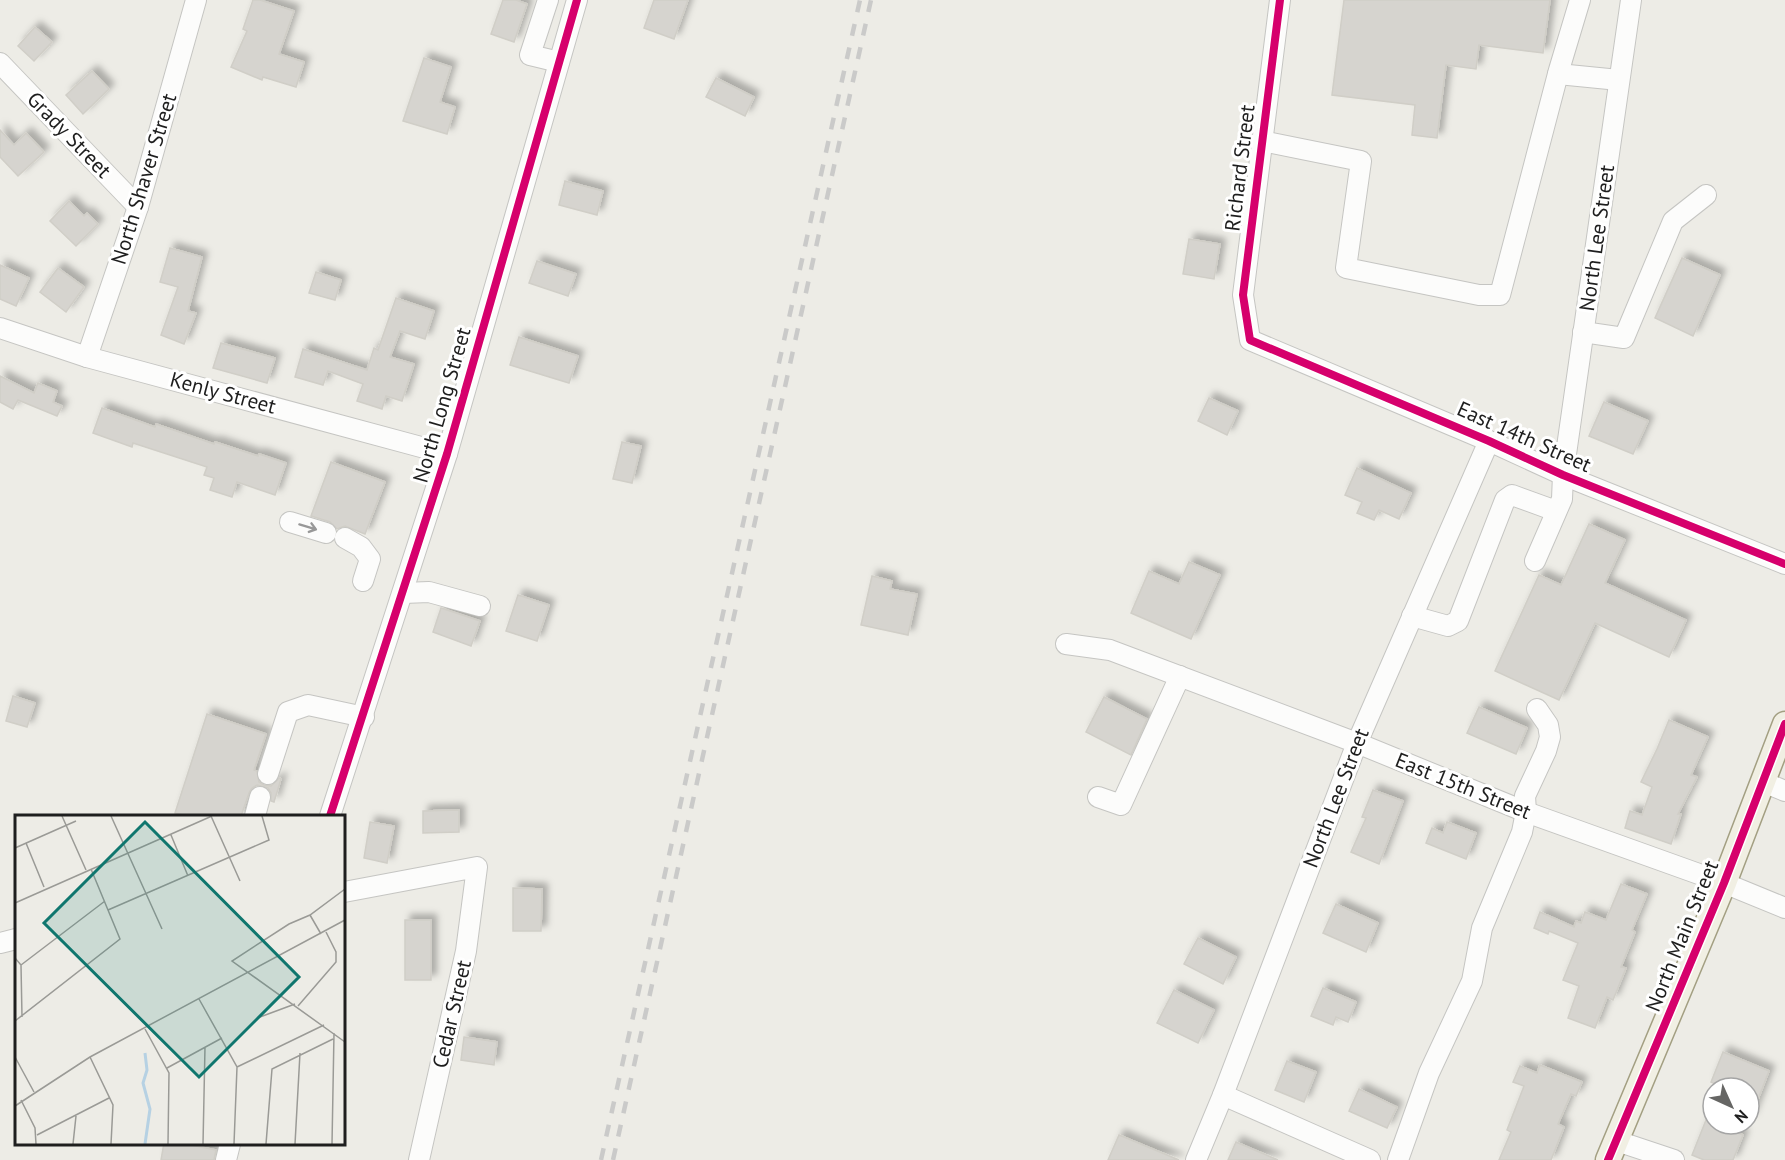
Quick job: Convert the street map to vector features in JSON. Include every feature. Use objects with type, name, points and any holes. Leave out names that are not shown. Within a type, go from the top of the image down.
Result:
[{"type":"main road","name":"North Main Street","points":[[1612,1150],[1725,884],[1785,724]]},
{"type":"street","name":"North Shaver Street","points":[[87,357],[138,207],[196,0]]},
{"type":"street","points":[[548,0],[530,55],[559,62]]},
{"type":"street","name":"Richard Street","points":[[1250,340],[1243,295],[1280,0]]},
{"type":"street","points":[[1262,141],[1361,160],[1346,268],[1479,295],[1500,295],[1558,74],[1580,0]]},
{"type":"street","name":"North Lee Street","points":[[1535,561],[1562,499],[1563,475],[1631,0]]},
{"type":"street","name":"North Long Street","points":[[330,815],[364,717],[447,454],[559,62],[574,1]]},
{"type":"street","name":"Grady Street","points":[[0,63],[138,207]]},
{"type":"street","points":[[1558,74],[1619,80]]},
{"type":"street","points":[[1583,332],[1624,338],[1672,221],[1706,195]]},
{"type":"street","name":"Kenly Street","points":[[0,328],[87,357],[447,454]]},
{"type":"street","name":"East 14th Street","points":[[1250,340],[1489,441],[1563,475],[1785,564]]},
{"type":"street","name":"North Lee Street","points":[[1196,1160],[1223,1095],[1357,742],[1489,441]]},
{"type":"street","points":[[1412,616],[1448,626],[1458,621],[1504,500],[1512,495],[1556,511]]},
{"type":"street","points":[[290,522],[326,532]]},
{"type":"street","points":[[345,538],[361,546],[370,559],[363,580]]},
{"type":"street","points":[[403,593],[429,591],[480,606]]},
{"type":"street","name":"East 15th Street","points":[[1066,644],[1110,650],[1357,742],[1526,812],[1785,908]]},
{"type":"street","points":[[1098,797],[1121,805],[1180,676]]},
{"type":"street","points":[[268,774],[288,712],[308,705],[364,717]]},
{"type":"street","points":[[1398,1160],[1429,1072],[1472,981],[1482,928],[1522,832],[1526,812],[1525,796],[1550,737],[1548,725],[1537,709]]},
{"type":"street","points":[[1763,782],[1785,791]]},
{"type":"street","name":"Cedar Street","points":[[345,892],[477,867],[466,951],[419,1160]]},
{"type":"street","points":[[0,943],[15,939]]},
{"type":"street","points":[[1223,1095],[1370,1160]]},
{"type":"street","points":[[226,1160],[230,1145]]},
{"type":"street","points":[[1612,1150],[1674,1160]]},
{"type":"building","points":[[253,0],[260,0],[294,11],[279,54],[304,62],[296,87],[263,77],[262,80],[231,67],[247,31],[243,29]]},
{"type":"building","points":[[503,0],[516,0],[527,4],[514,42],[491,34]]},
{"type":"building","points":[[654,0],[688,0],[674,39],[644,28]]},
{"type":"building","points":[[1344,0],[1550,0],[1543,53],[1479,45],[1476,69],[1446,65],[1437,138],[1412,135],[1415,105],[1332,95]]},
{"type":"building","points":[[35,27],[52,42],[34,61],[18,46]]},
{"type":"building","points":[[424,58],[451,67],[440,102],[455,107],[447,134],[403,121]]},
{"type":"building","points":[[92,71],[109,89],[83,114],[66,95]]},
{"type":"building","points":[[716,78],[754,97],[745,116],[706,97]]},
{"type":"building","points":[[0,130],[14,145],[26,133],[44,152],[18,176],[0,157]]},
{"type":"building","points":[[565,181],[603,191],[597,215],[559,205]]},
{"type":"building","points":[[69,201],[84,216],[87,213],[98,224],[76,246],[50,221]]},
{"type":"building","points":[[1189,239],[1220,244],[1214,279],[1183,274]]},
{"type":"building","points":[[170,248],[202,257],[188,311],[196,313],[184,344],[161,335],[178,287],[160,282]]},
{"type":"building","points":[[1682,258],[1720,275],[1693,336],[1655,318]]},
{"type":"building","points":[[537,261],[576,274],[568,296],[529,283]]},
{"type":"building","points":[[0,265],[29,278],[16,306],[0,299]]},
{"type":"building","points":[[58,268],[84,287],[66,312],[40,292]]},
{"type":"building","points":[[316,272],[341,280],[335,300],[309,293]]},
{"type":"building","points":[[396,298],[434,311],[425,339],[400,331],[390,357],[414,364],[402,401],[386,396],[382,409],[357,401],[363,384],[328,371],[323,385],[295,377],[303,349],[367,370],[374,348],[378,350]]},
{"type":"building","points":[[519,337],[578,356],[569,383],[510,365]]},
{"type":"building","points":[[221,343],[275,358],[267,383],[213,368]]},
{"type":"building","points":[[0,376],[34,393],[38,383],[57,391],[53,402],[62,406],[57,416],[18,400],[13,409],[0,402]]},
{"type":"building","points":[[1209,398],[1238,411],[1227,435],[1198,421]]},
{"type":"building","points":[[1604,402],[1648,421],[1633,454],[1589,436]]},
{"type":"building","points":[[102,408],[155,427],[156,424],[214,444],[215,442],[286,463],[275,495],[237,482],[232,497],[210,490],[214,478],[204,475],[207,467],[133,443],[132,447],[93,433]]},
{"type":"building","points":[[622,442],[641,446],[632,483],[613,479]]},
{"type":"building","points":[[331,462],[385,482],[365,534],[345,526],[337,529],[330,522],[311,516]]},
{"type":"building","points":[[1357,468],[1411,493],[1399,519],[1379,510],[1374,520],[1357,513],[1362,502],[1345,495]]},
{"type":"building","points":[[1589,524],[1625,540],[1605,583],[1686,620],[1669,657],[1595,623],[1559,700],[1495,671],[1539,575],[1561,585]]},
{"type":"building","points":[[1189,562],[1220,575],[1191,639],[1131,613],[1149,571],[1179,584]]},
{"type":"building","points":[[872,576],[892,581],[890,589],[917,594],[908,635],[861,625]]},
{"type":"building","points":[[518,595],[549,605],[537,641],[506,631]]},
{"type":"building","points":[[441,608],[480,621],[471,646],[433,632]]},
{"type":"building","points":[[13,696],[35,703],[27,727],[6,721]]},
{"type":"building","points":[[1104,697],[1147,719],[1131,755],[1086,732]]},
{"type":"building","points":[[1479,707],[1527,728],[1516,754],[1467,733]]},
{"type":"building","points":[[207,714],[266,734],[254,770],[257,771],[259,782],[264,785],[271,786],[279,778],[281,779],[274,802],[271,801],[268,788],[257,785],[249,793],[241,815],[175,813]]},
{"type":"building","points":[[1669,720],[1708,737],[1691,775],[1697,777],[1678,814],[1681,814],[1671,844],[1625,828],[1630,811],[1642,815],[1652,787],[1641,782]]},
{"type":"building","points":[[1373,790],[1403,801],[1379,864],[1351,852],[1366,818],[1362,817]]},
{"type":"building","points":[[459,810],[459,832],[423,833],[423,811]]},
{"type":"building","points":[[370,822],[394,826],[387,863],[364,858]]},
{"type":"building","points":[[1447,822],[1476,833],[1466,859],[1426,843],[1432,828],[1443,833]]},
{"type":"building","points":[[1621,884],[1647,894],[1632,930],[1635,932],[1621,967],[1626,968],[1613,1000],[1607,997],[1595,1028],[1568,1018],[1579,986],[1563,980],[1578,943],[1549,931],[1548,934],[1534,928],[1540,912],[1574,927],[1576,921],[1581,923],[1585,912],[1606,920]]},
{"type":"building","points":[[513,888],[542,889],[541,931],[513,931]]},
{"type":"building","points":[[1336,904],[1378,923],[1366,952],[1323,933]]},
{"type":"building","points":[[405,920],[431,920],[431,980],[405,980]]},
{"type":"building","points":[[1198,938],[1236,957],[1223,984],[1184,964]]},
{"type":"building","points":[[1323,988],[1356,1002],[1348,1022],[1336,1017],[1333,1025],[1311,1016]]},
{"type":"building","points":[[1174,990],[1214,1010],[1198,1043],[1157,1023]]},
{"type":"building","points":[[464,1037],[497,1042],[494,1065],[461,1060]]},
{"type":"building","points":[[1723,1052],[1769,1071],[1761,1092],[1761,1076],[1713,1076]]},
{"type":"building","points":[[1287,1061],[1316,1072],[1304,1102],[1275,1090]]},
{"type":"building","points":[[1540,1065],[1582,1082],[1576,1096],[1571,1094],[1558,1124],[1564,1127],[1551,1160],[1499,1160],[1511,1132],[1507,1130],[1524,1086],[1513,1082],[1520,1066],[1537,1073]]},
{"type":"building","points":[[1359,1089],[1397,1107],[1387,1128],[1349,1111]]},
{"type":"building","points":[[1701,1132],[1701,1136],[1743,1136],[1733,1160],[1704,1160],[1692,1155]]},
{"type":"building","points":[[1119,1135],[1179,1160],[1108,1160]]},
{"type":"building","points":[[1236,1142],[1278,1160],[1228,1160]]},
{"type":"building","points":[[164,1145],[191,1145],[216,1150],[214,1160],[161,1160]]},
{"type":"railway","points":[[601,1160],[860,0]]},
{"type":"railway","points":[[613,1160],[871,0]]},
{"type":"cycle path","points":[[330,815],[447,454],[577,0]]},
{"type":"cycle path","points":[[1280,0],[1243,295],[1250,340],[1489,441],[1563,475],[1785,564]]},
{"type":"cycle path","points":[[1608,1160],[1724,883],[1785,724]]}]
